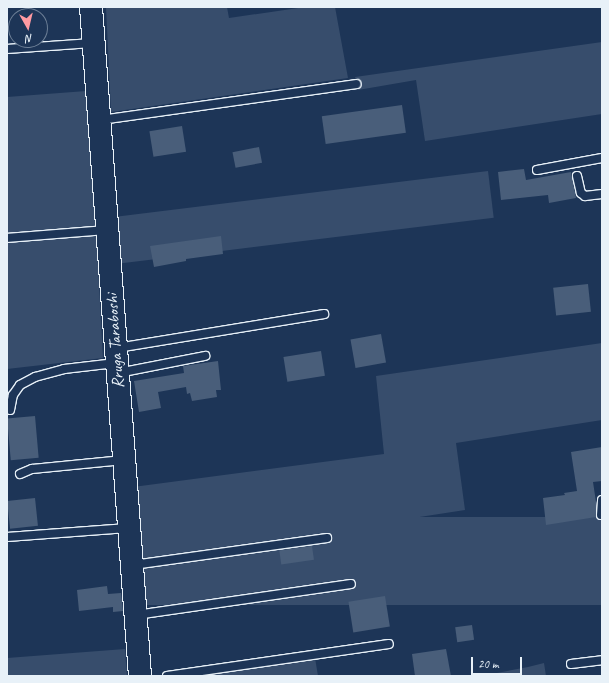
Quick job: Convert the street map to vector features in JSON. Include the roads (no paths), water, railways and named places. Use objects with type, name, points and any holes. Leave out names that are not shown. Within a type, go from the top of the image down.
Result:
[{"type":"street","name":"Rruga Taraboshi","points":[[91,7],[140,676]]},
{"type":"lane","points":[[7,49],[94,43]]},
{"type":"lane","points":[[99,120],[356,84]]},
{"type":"lane","points":[[537,170],[602,158]]},
{"type":"lane","points":[[577,176],[581,193],[585,196],[602,194]]},
{"type":"lane","points":[[7,238],[107,230]]},
{"type":"lane","points":[[117,362],[324,314]]},
{"type":"lane","points":[[10,410],[13,395],[20,385],[36,376],[64,369],[117,362],[205,356]]},
{"type":"lane","points":[[20,474],[32,469],[124,460]]},
{"type":"lane","points":[[601,515],[602,500]]},
{"type":"lane","points":[[7,537],[129,528]]},
{"type":"lane","points":[[132,566],[327,538]]},
{"type":"lane","points":[[135,616],[351,584]]},
{"type":"lane","points":[[167,676],[389,644]]},
{"type":"lane","points":[[571,664],[602,660]]}]
